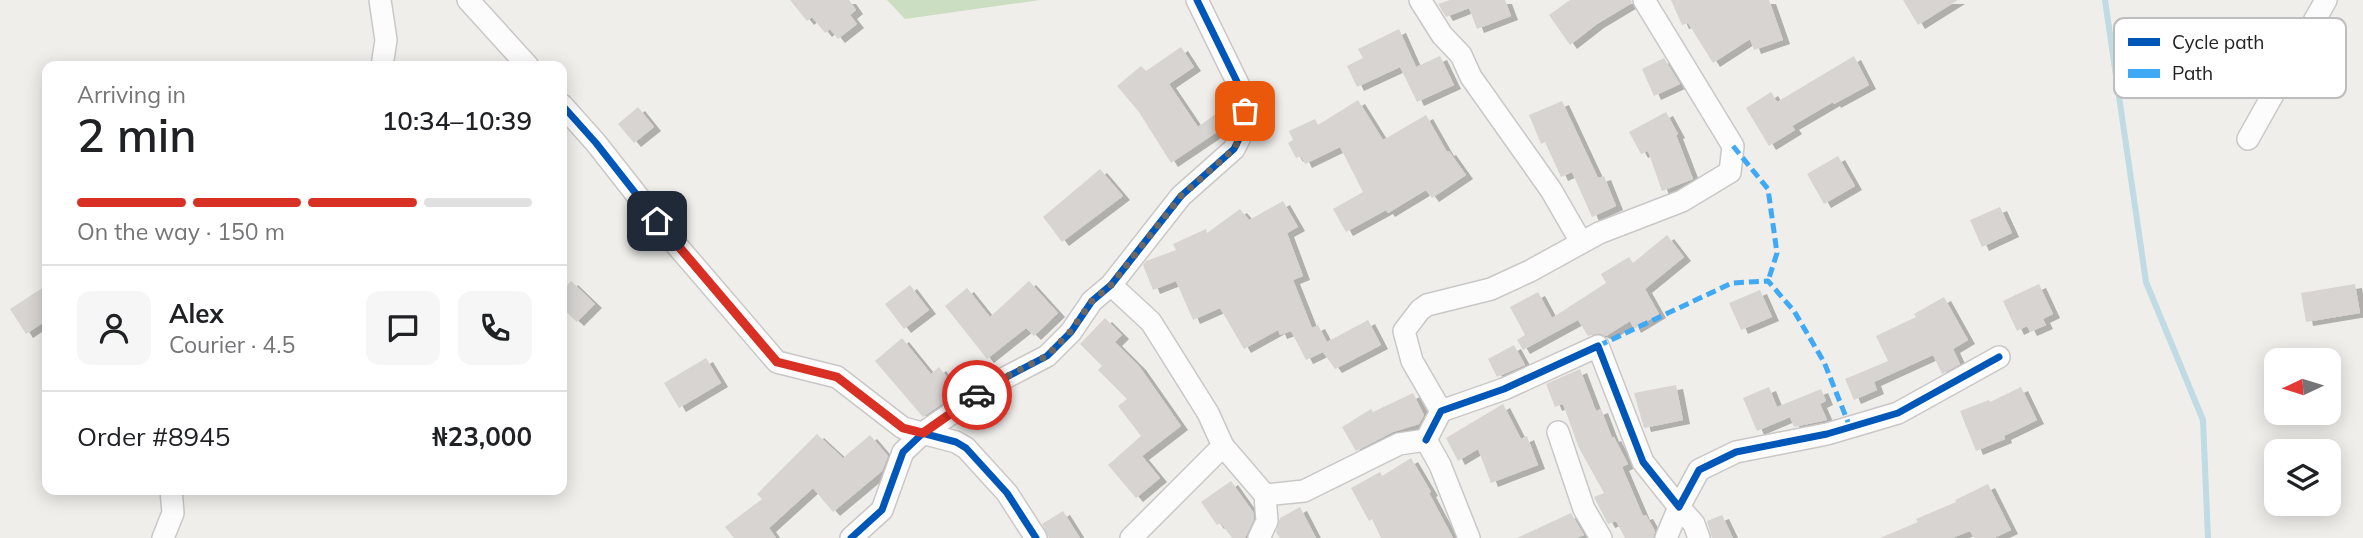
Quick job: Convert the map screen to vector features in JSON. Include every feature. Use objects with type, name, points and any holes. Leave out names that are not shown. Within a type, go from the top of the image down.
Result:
[{"type":"street","points":[[380,0],[386,40],[384,61]]},
{"type":"street","points":[[468,0],[523,61]]},
{"type":"street","points":[[851,538],[882,510],[903,452],[923,433],[996,382],[1047,356],[1070,332],[1092,301],[1111,285],[1181,196],[1234,149],[1246,125],[1244,96],[1197,0]]},
{"type":"street","points":[[1420,0],[1441,35],[1461,55],[1471,76],[1551,190],[1581,242]]},
{"type":"street","points":[[1441,411],[1412,361],[1404,331],[1420,310],[1427,305],[1491,289],[1531,271],[1581,242],[1682,201],[1730,172],[1733,146],[1644,0]]},
{"type":"street","points":[[2316,18],[2326,0]]},
{"type":"street","points":[[2248,139],[2271,98]]},
{"type":"street","points":[[567,111],[673,241],[777,362],[837,377],[903,428],[966,448],[1007,493],[1036,538]]},
{"type":"street","points":[[1111,285],[1151,322],[1208,413],[1223,446],[1265,495],[1267,521],[1259,538]]},
{"type":"street","points":[[1426,440],[1441,411],[1504,389],[1598,346],[1643,461],[1694,524],[1699,538]]},
{"type":"street","points":[[1666,538],[1699,470],[1736,452],[1827,433],[1898,412],[1999,357]]},
{"type":"street","points":[[1558,432],[1584,509],[1601,538]]},
{"type":"street","points":[[1265,495],[1304,491],[1399,444],[1426,440]]},
{"type":"street","points":[[1426,440],[1440,465],[1469,538]]},
{"type":"street","points":[[1131,538],[1223,446]]},
{"type":"street","points":[[163,538],[173,513],[172,495]]},
{"type":"green space","points":[[887,0],[1040,0],[905,19]]},
{"type":"building","points":[[790,0],[849,0],[856,10],[850,15],[857,24],[838,39],[830,29],[825,33],[812,17],[807,21]]},
{"type":"building","points":[[1450,0],[1505,0],[1511,16],[1477,29],[1469,8],[1446,17],[1438,4]]},
{"type":"building","points":[[1570,0],[1631,0],[1632,3],[1597,24],[1570,45],[1549,15]]},
{"type":"building","points":[[1671,0],[1769,0],[1783,40],[1754,50],[1750,39],[1713,63],[1688,23],[1682,25]]},
{"type":"building","points":[[1903,0],[1958,0],[1918,25]]},
{"type":"building","points":[[1399,29],[1416,67],[1440,56],[1454,85],[1417,102],[1400,67],[1357,87],[1347,66],[1363,58],[1358,49]]},
{"type":"building","points":[[1181,47],[1194,67],[1169,84],[1198,127],[1225,107],[1233,122],[1224,140],[1217,132],[1171,163],[1139,112],[1117,86],[1141,66],[1146,71]]},
{"type":"building","points":[[1854,56],[1869,85],[1792,126],[1795,130],[1769,146],[1746,108],[1771,92],[1777,102]]},
{"type":"building","points":[[1664,58],[1680,84],[1654,96],[1642,69]]},
{"type":"building","points":[[1358,100],[1383,140],[1426,115],[1447,152],[1449,151],[1466,175],[1432,198],[1426,190],[1388,213],[1386,210],[1346,232],[1333,209],[1363,192],[1340,147],[1305,164],[1301,156],[1296,158],[1288,143],[1293,140],[1289,131],[1315,119],[1318,125]]},
{"type":"building","points":[[1562,101],[1598,178],[1604,176],[1616,206],[1592,217],[1572,172],[1561,177],[1545,142],[1541,144],[1529,115]]},
{"type":"building","points":[[638,107],[654,127],[634,143],[618,124]]},
{"type":"building","points":[[1666,112],[1678,134],[1676,135],[1693,179],[1662,191],[1648,151],[1641,154],[1629,132]]},
{"type":"building","points":[[1838,156],[1855,186],[1824,204],[1807,174]]},
{"type":"building","points":[[1100,169],[1123,196],[1062,242],[1043,217]]},
{"type":"building","points":[[1283,201],[1298,227],[1287,233],[1303,276],[1293,280],[1312,328],[1318,325],[1327,342],[1368,320],[1381,345],[1335,369],[1323,352],[1306,360],[1291,331],[1280,335],[1278,330],[1244,349],[1220,308],[1193,320],[1176,281],[1153,290],[1143,265],[1146,261],[1176,250],[1173,244],[1206,229],[1207,233],[1240,209],[1249,220]]},
{"type":"building","points":[[2000,207],[2012,233],[1982,247],[1970,220]]},
{"type":"building","points":[[1667,235],[1684,257],[1645,289],[1659,314],[1634,329],[1630,321],[1606,336],[1599,333],[1588,336],[1578,320],[1523,350],[1517,340],[1525,335],[1510,307],[1538,292],[1552,318],[1606,283],[1601,274],[1629,257],[1633,263]]},
{"type":"building","points":[[571,281],[595,304],[577,322],[567,313],[567,285]]},
{"type":"building","points":[[1029,281],[1058,313],[1034,336],[1026,328],[987,359],[945,306],[967,288],[990,317]]},
{"type":"building","points":[[2039,284],[2053,314],[2043,319],[2046,325],[2030,332],[2027,326],[2017,331],[2003,301]]},
{"type":"building","points":[[2355,284],[2360,313],[2306,322],[2301,293]]},
{"type":"building","points":[[910,285],[929,310],[904,329],[885,304]]},
{"type":"building","points":[[42,288],[42,323],[26,334],[10,309]]},
{"type":"building","points":[[1760,290],[1772,317],[1741,330],[1729,303]]},
{"type":"building","points":[[1944,297],[1968,340],[1953,349],[1960,364],[1942,374],[1933,355],[1874,382],[1877,390],[1854,400],[1845,379],[1888,361],[1876,336],[1916,317],[1914,314]]},
{"type":"building","points":[[1105,318],[1122,335],[1115,342],[1139,366],[1181,426],[1142,456],[1160,478],[1136,498],[1108,465],[1141,436],[1118,406],[1127,399],[1098,370],[1102,366],[1080,344]]},
{"type":"building","points":[[902,338],[931,374],[939,367],[959,392],[923,417],[875,361]]},
{"type":"building","points":[[1514,345],[1525,365],[1497,377],[1488,359]]},
{"type":"building","points":[[706,358],[721,383],[679,408],[664,383]]},
{"type":"building","points":[[1580,369],[1596,411],[1601,409],[1612,438],[1614,437],[1628,464],[1622,467],[1643,516],[1646,515],[1655,531],[1653,538],[1625,538],[1616,521],[1608,524],[1594,497],[1604,493],[1579,448],[1563,404],[1555,407],[1546,384]]},
{"type":"building","points":[[1676,385],[1683,420],[1644,428],[1634,393]]},
{"type":"building","points":[[1769,387],[1777,407],[1821,389],[1826,401],[1820,404],[1827,420],[1794,427],[1790,417],[1757,431],[1743,398]]},
{"type":"building","points":[[2021,387],[2037,420],[2004,436],[2005,439],[1976,451],[1960,411],[1989,400],[1990,402]]},
{"type":"building","points":[[1413,393],[1424,415],[1419,424],[1393,432],[1356,451],[1342,427],[1371,409],[1373,412]]},
{"type":"building","points":[[1503,404],[1521,439],[1527,436],[1538,465],[1491,483],[1478,449],[1458,461],[1446,438]]},
{"type":"building","points":[[817,434],[843,458],[870,435],[888,456],[882,471],[833,512],[813,488],[769,528],[776,538],[734,538],[725,527],[762,499],[757,494]]},
{"type":"building","points":[[1411,458],[1453,538],[1381,538],[1351,488],[1380,472],[1382,476]]},
{"type":"building","points":[[1231,481],[1253,512],[1254,519],[1245,538],[1232,538],[1221,523],[1217,525],[1201,502]]},
{"type":"building","points":[[1988,484],[2011,530],[1994,538],[1974,538],[1970,531],[1952,538],[1880,538],[1918,522],[1916,519],[1956,502],[1955,500]]},
{"type":"building","points":[[1300,507],[1316,538],[1280,538],[1276,532],[1280,518]]},
{"type":"building","points":[[1063,511],[1080,538],[1049,538],[1042,524]]},
{"type":"building","points":[[1571,513],[1584,535],[1576,538],[1517,538]]},
{"type":"building","points":[[1722,515],[1733,538],[1712,538],[1707,521]]},
{"type":"waterway","points":[[2105,0],[2114,62]]},
{"type":"waterway","points":[[2119,98],[2146,282],[2203,420],[2208,538]]},
{"type":"marked path","points":[[1733,146],[1768,189],[1777,253],[1768,281]]},
{"type":"marked path","points":[[1598,346],[1732,283],[1768,281],[1794,311],[1824,362],[1850,427]]},
{"type":"cycle path","points":[[851,538],[882,510],[903,452],[923,433],[997,382],[1047,356],[1071,332],[1092,301],[1111,285],[1181,196],[1234,149],[1246,125],[1244,96],[1197,0]]},
{"type":"cycle path","points":[[567,111],[673,241],[777,362],[837,377],[903,428],[956,442],[966,448],[1007,493],[1036,538]]},
{"type":"cycle path","points":[[1426,440],[1441,411],[1504,389],[1598,346],[1643,462],[1679,507],[1699,470],[1736,452],[1827,434],[1898,413],[1999,357]]},
{"type":"way so far","points":[[977,395],[996,382],[1047,356],[1070,332],[1092,301],[1111,285],[1181,196],[1234,149],[1246,125],[1245,111]]},
{"type":"route","points":[[657,221],[777,362],[837,377],[903,428],[923,433],[977,395]]}]
